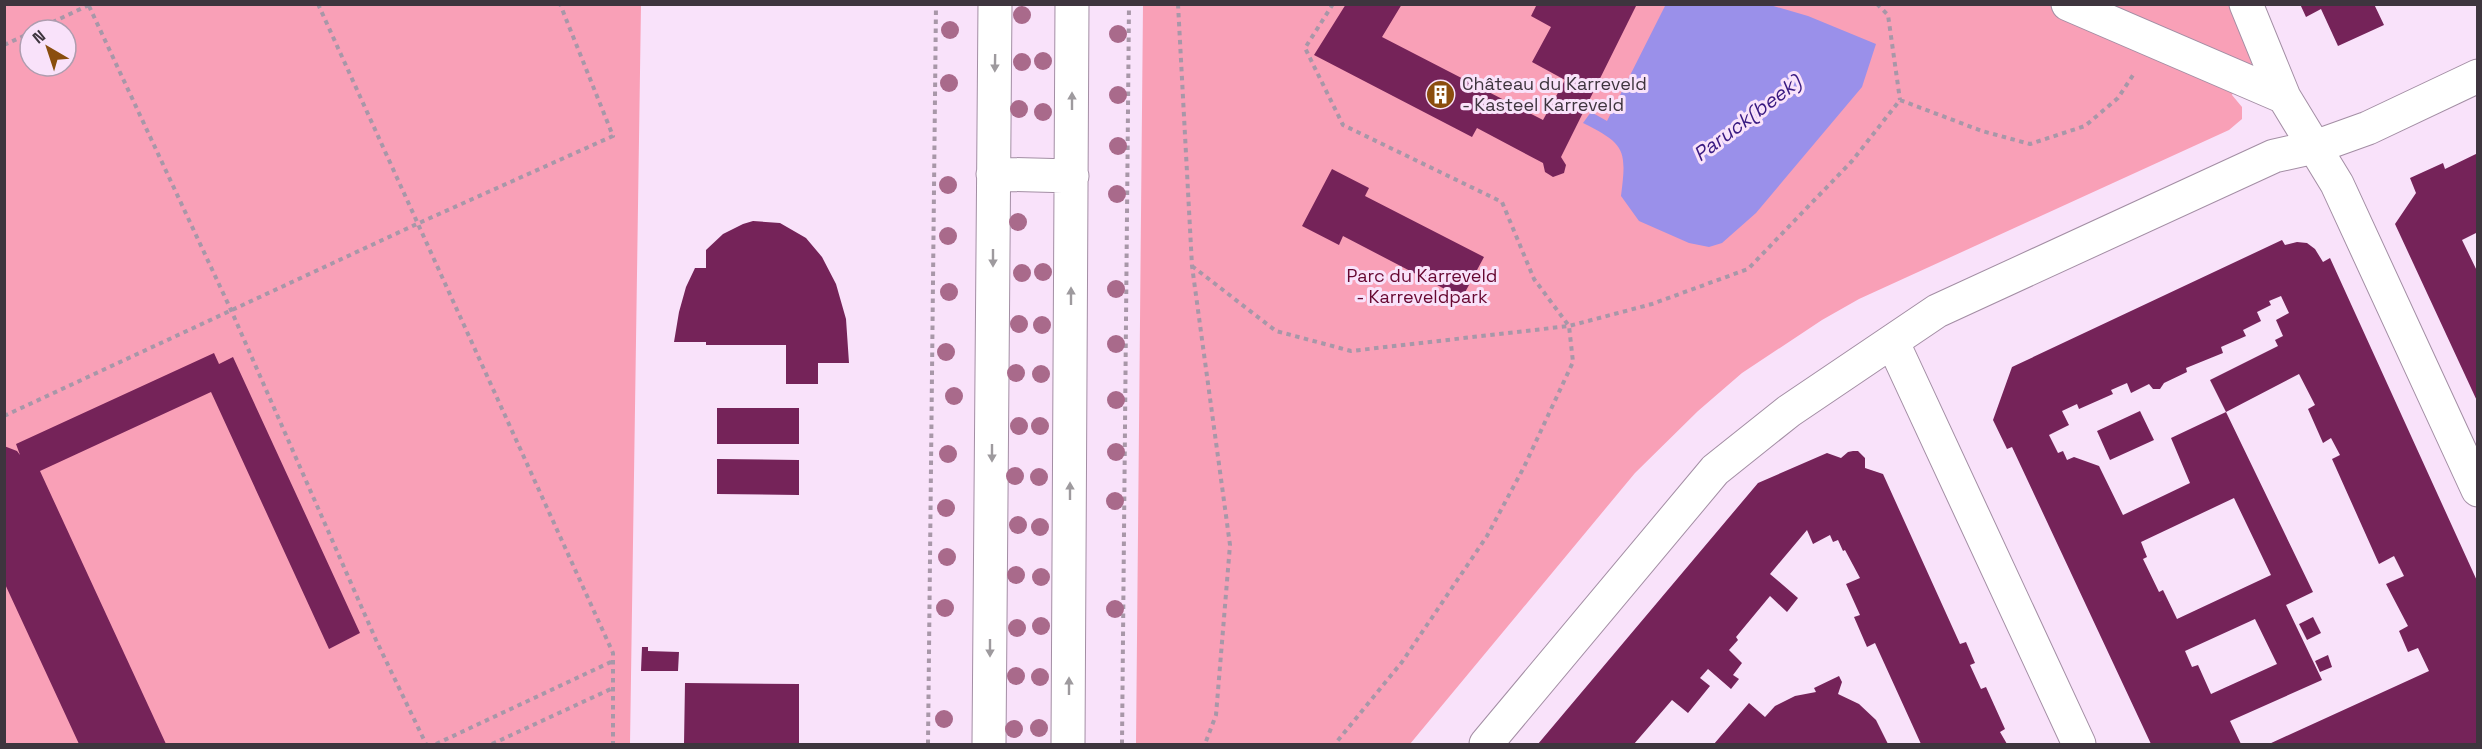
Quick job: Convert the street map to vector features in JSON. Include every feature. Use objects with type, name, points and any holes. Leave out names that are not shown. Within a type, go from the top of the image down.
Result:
[{"type":"street","points":[[990,744],[995,4]]},
{"type":"street","points":[[1068,744],[1072,4]]},
{"type":"street","points":[[2068,4],[2283,97]]},
{"type":"street","points":[[2246,4],[2283,97],[2337,184],[2478,490]]},
{"type":"street","points":[[1486,744],[1715,470],[1789,411],[1893,343],[1937,311],[2274,156],[2315,147],[2368,128],[2478,76]]},
{"type":"street","points":[[993,174],[1072,176]]},
{"type":"street","points":[[1893,343],[2079,744]]},
{"type":"path","points":[[318,4],[614,653],[613,744]]},
{"type":"path","points":[[4,416],[419,223],[614,136],[560,4]]},
{"type":"path","points":[[928,744],[936,4]]},
{"type":"path","points":[[1122,744],[1129,4]]},
{"type":"path","points":[[1178,4],[1192,266],[1230,544],[1216,715],[1205,744]]},
{"type":"path","points":[[1333,4],[1305,48],[1343,125],[1502,202],[1534,279],[1569,326],[1573,362],[1524,467],[1487,536],[1402,662],[1335,744]]},
{"type":"path","points":[[1192,266],[1276,331],[1351,351],[1569,326],[1652,304],[1748,269],[1852,161],[1900,100],[1888,15],[1877,4]]},
{"type":"path","points":[[62,18],[90,5],[231,310],[376,640],[426,744]]},
{"type":"path","points":[[4,45],[18,39]]},
{"type":"path","points":[[1900,100],[1982,131],[2030,144],[2085,126],[2118,98],[2154,41]]},
{"type":"path","points":[[436,744],[614,661]]},
{"type":"path","points":[[492,744],[613,688]]},
{"type":"green space","points":[[4,5],[641,5],[630,744],[5,744]]},
{"type":"green space","name":"Parc du Karreveld - Karreveldpark","points":[[1143,5],[2232,5],[2253,59],[2251,66],[2243,66],[2232,95],[2242,107],[2242,119],[2229,130],[1859,299],[1822,320],[1742,373],[1698,411],[1635,473],[1410,744],[1136,744]]},
{"type":"water","name":"Paruck(beek)","points":[[1666,4],[1770,5],[1808,16],[1876,44],[1862,87],[1756,213],[1722,243],[1709,247],[1689,243],[1639,221],[1621,196],[1624,168],[1620,150],[1607,137],[1583,123],[1591,112],[1607,121]]},
{"type":"building","name":"Château du Karreveld - Kasteel Karreveld","points":[[1346,4],[1402,4],[1382,37],[1543,120],[1565,80],[1532,62],[1551,27],[1531,16],[1537,4],[1637,4],[1561,157],[1566,165],[1564,173],[1553,177],[1545,172],[1543,163],[1477,128],[1472,137],[1314,55]]},
{"type":"building","points":[[2300,4],[2374,4],[2384,25],[2338,46],[2321,9],[2306,17]]},
{"type":"building","points":[[2478,153],[2478,232],[2462,240],[2478,273],[2478,403],[2395,224],[2416,193],[2410,178],[2443,163],[2445,169]]},
{"type":"building","points":[[1332,169],[1369,188],[1365,196],[1484,257],[1462,298],[1343,236],[1339,245],[1302,226]]},
{"type":"building","points":[[753,221],[780,223],[806,238],[822,257],[836,284],[846,319],[849,363],[818,363],[818,384],[786,384],[786,345],[706,345],[706,342],[674,342],[686,287],[695,268],[706,268],[706,250],[723,234]]},
{"type":"building","points":[[2282,240],[2285,245],[2297,242],[2307,243],[2315,249],[2323,262],[2330,258],[2478,583],[2478,744],[2269,744],[2429,671],[2418,648],[2408,652],[2399,631],[2408,626],[2386,584],[2404,576],[2394,556],[2379,564],[2332,459],[2340,455],[2331,438],[2323,443],[2308,409],[2315,405],[2299,374],[2226,412],[2313,592],[2286,605],[2322,680],[2230,721],[2241,744],[2151,744],[2012,447],[2007,449],[1993,420],[2012,367]],"holes":[[[2281,296],[2289,313],[2276,320],[2283,336],[2275,340],[2278,346],[2210,380],[2226,412],[2171,438],[2190,483],[2123,515],[2099,466],[2074,457],[2067,460],[2063,451],[2058,453],[2049,435],[2069,425],[2062,411],[2077,404],[2079,409],[2113,394],[2111,390],[2127,383],[2131,393],[2149,384],[2153,389],[2160,389],[2164,383],[2187,372],[2186,368],[2223,353],[2221,347],[2246,336],[2243,330],[2261,321],[2257,312],[2271,305],[2269,301]],[[2234,498],[2271,575],[2177,619],[2163,590],[2159,592],[2143,559],[2147,557],[2141,542]],[[2255,619],[2277,664],[2211,694],[2198,665],[2192,667],[2185,651]]]},
{"type":"building","points":[[214,353],[219,364],[233,357],[360,633],[329,649],[211,392],[40,471],[166,744],[79,744],[4,582],[4,446],[17,451],[20,455],[16,444]]},
{"type":"building","points":[[717,408],[799,408],[799,444],[717,444]]},
{"type":"building","points":[[2140,411],[2154,440],[2110,460],[2097,431]]},
{"type":"building","points":[[1853,451],[1858,451],[1865,458],[1865,468],[1883,474],[1960,644],[1966,642],[1975,663],[1970,665],[1981,689],[1986,687],[2005,729],[2000,732],[2007,744],[1921,744],[1875,643],[1867,647],[1854,617],[1860,615],[1846,584],[1860,578],[1838,540],[1833,542],[1830,535],[1813,544],[1807,530],[1770,574],[1798,598],[1787,612],[1770,596],[1736,637],[1738,640],[1729,650],[1742,663],[1733,675],[1739,679],[1731,689],[1708,669],[1700,678],[1710,686],[1688,713],[1672,700],[1634,744],[1538,744],[1758,483],[1827,453],[1841,458]]},
{"type":"building","points":[[717,459],[799,460],[799,495],[717,494]]},
{"type":"building","points":[[2313,617],[2321,633],[2307,640],[2299,624]]},
{"type":"building","points":[[642,647],[648,647],[648,651],[679,652],[678,671],[641,671]]},
{"type":"building","points":[[2328,655],[2332,667],[2320,672],[2315,661]]},
{"type":"building","points":[[1839,676],[1842,682],[1838,694],[1859,704],[1876,720],[1888,744],[1714,744],[1749,703],[1765,717],[1775,706],[1795,696],[1816,692],[1814,688]]},
{"type":"building","points":[[685,683],[799,684],[799,744],[684,744]]},
{"type":"place","name":"Château du Karreveld - Kasteel Karreveld","points":[[1441,94]]}]
